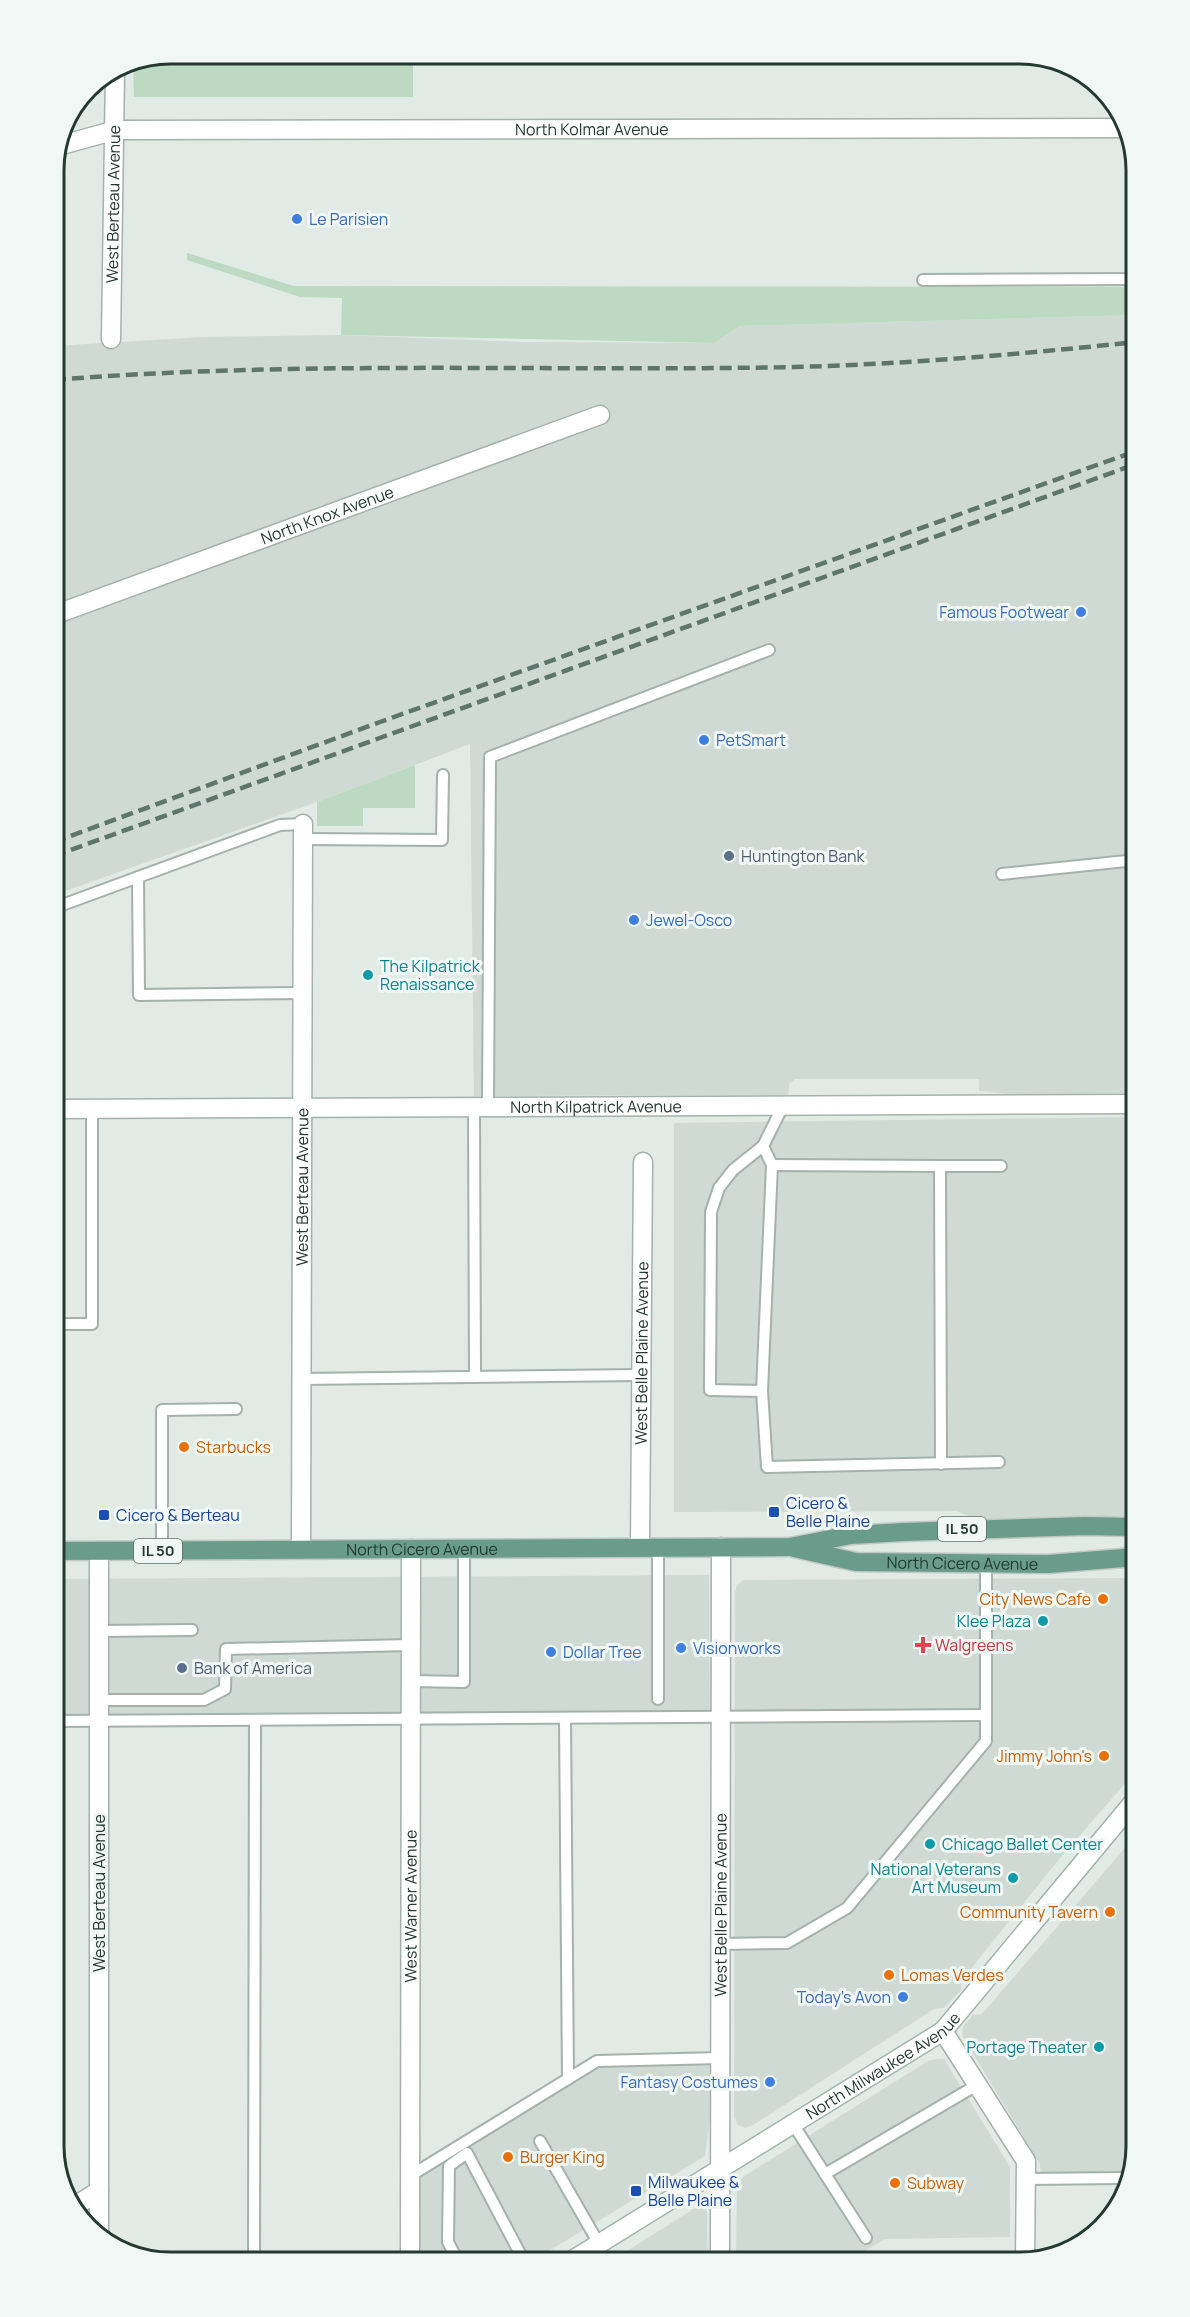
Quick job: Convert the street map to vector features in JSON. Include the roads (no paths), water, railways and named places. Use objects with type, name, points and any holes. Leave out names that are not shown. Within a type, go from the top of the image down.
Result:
[{"type":"main road","name":"North Cicero Avenue","points":[[64,1551],[790,1547],[851,1535],[883,1533],[1095,1525],[1126,1527]]},
{"type":"main road","name":"North Cicero Avenue","points":[[790,1547],[856,1562],[1048,1564],[1126,1558]]},
{"type":"street","name":"West Berteau Avenue","points":[[111,339],[115,80]]},
{"type":"street","name":"North Kolmar Avenue","points":[[68,143],[116,130],[1116,128]]},
{"type":"street","name":"North Knox Avenue","points":[[65,611],[600,415]]},
{"type":"street","name":"West Berteau Avenue","points":[[301,1550],[303,832]]},
{"type":"street","name":"North Kilpatrick Avenue","points":[[65,1109],[1126,1104]]},
{"type":"street","name":"West Belle Plaine Avenue","points":[[643,1162],[642,1375],[649,1547]]},
{"type":"street","name":"West Belle Plaine Avenue","points":[[720,2252],[721,1547]]},
{"type":"street","name":"West Warner Avenue","points":[[410,2252],[411,1549]]},
{"type":"street","name":"West Berteau Avenue","points":[[99,1551],[99,2224]]},
{"type":"street","name":"North Milwaukee Avenue","points":[[586,2252],[943,2031],[1126,1811]]},
{"type":"street","points":[[943,2031],[1026,2161],[1025,2252]]},
{"type":"street","points":[[80,2202],[99,2191]]},
{"type":"lane","points":[[923,280],[1126,279]]},
{"type":"lane","points":[[475,1377],[490,757],[769,650]]},
{"type":"lane","points":[[65,904],[280,825],[303,832],[442,840],[443,775]]},
{"type":"lane","points":[[1002,874],[1126,861]]},
{"type":"lane","points":[[138,877],[139,995],[302,993]]},
{"type":"lane","points":[[762,1391],[710,1390],[711,1212],[719,1188],[733,1170],[763,1146],[783,1106]]},
{"type":"lane","points":[[64,1324],[92,1324],[92,1108]]},
{"type":"lane","points":[[763,1146],[772,1165],[762,1391],[767,1467],[999,1462]]},
{"type":"lane","points":[[772,1165],[1001,1166]]},
{"type":"lane","points":[[940,1166],[941,1464]]},
{"type":"lane","points":[[301,1379],[642,1375]]},
{"type":"lane","points":[[162,1551],[162,1410],[236,1409]]},
{"type":"lane","points":[[649,1547],[658,1699]]},
{"type":"lane","points":[[411,1682],[464,1682],[464,1548]]},
{"type":"lane","points":[[720,1944],[787,1943],[847,1908],[986,1741],[986,1564]]},
{"type":"lane","points":[[99,1631],[192,1630]]},
{"type":"lane","points":[[99,1700],[204,1700],[225,1689],[226,1649],[411,1645]]},
{"type":"lane","points":[[64,1721],[986,1716]]},
{"type":"lane","points":[[565,1719],[568,2079]]},
{"type":"lane","points":[[254,2252],[255,1720]]},
{"type":"lane","points":[[410,2176],[597,2061],[720,2058]]},
{"type":"lane","points":[[825,2174],[977,2085]]},
{"type":"lane","points":[[793,2124],[866,2238]]},
{"type":"lane","points":[[540,2141],[599,2244]]},
{"type":"lane","points":[[453,2252],[448,2242],[449,2166],[467,2153],[519,2252]]},
{"type":"lane","points":[[1025,2180],[1121,2178]]},
{"type":"railway","points":[[65,379],[239,370],[331,368],[837,366],[965,358],[1126,343]]},
{"type":"railway","points":[[65,838],[380,722],[1126,455]]},
{"type":"railway","points":[[65,852],[1126,468]]},
{"type":"place","name":"Le Parisien","points":[[297,219]]},
{"type":"place","name":"Famous Footwear","points":[[1081,612]]},
{"type":"place","name":"PetSmart","points":[[704,740]]},
{"type":"place","name":"Huntington Bank","points":[[729,856]]},
{"type":"place","name":"Jewel-Osco","points":[[634,920]]},
{"type":"place","name":"The Kilpatrick Renaissance","points":[[368,975]]},
{"type":"place","name":"Starbucks","points":[[184,1447]]},
{"type":"place","name":"Cicero & Belle Plaine","points":[[774,1512]]},
{"type":"place","name":"Cicero & Berteau","points":[[104,1515]]},
{"type":"place","name":"City News Cafe","points":[[1103,1599]]},
{"type":"place","name":"Klee Plaza","points":[[1043,1621]]},
{"type":"place","name":"Walgreens","points":[[923,1645]]},
{"type":"place","name":"Visionworks","points":[[681,1648]]},
{"type":"place","name":"Dollar Tree","points":[[551,1652]]},
{"type":"place","name":"Bank of America","points":[[182,1668]]},
{"type":"place","name":"Jimmy John's","points":[[1104,1756]]},
{"type":"place","name":"Chicago Ballet Center","points":[[930,1844]]},
{"type":"place","name":"National Veterans Art Museum","points":[[1013,1878]]},
{"type":"place","name":"Community Tavern","points":[[1110,1912]]},
{"type":"place","name":"Lomas Verdes","points":[[889,1975]]},
{"type":"place","name":"Today's Avon","points":[[903,1997]]},
{"type":"place","name":"Portage Theater","points":[[1099,2047]]},
{"type":"place","name":"Fantasy Costumes","points":[[770,2082]]},
{"type":"place","name":"Burger King","points":[[508,2157]]},
{"type":"place","name":"Subway","points":[[895,2183]]},
{"type":"place","name":"Milwaukee & Belle Plaine","points":[[636,2191]]}]
